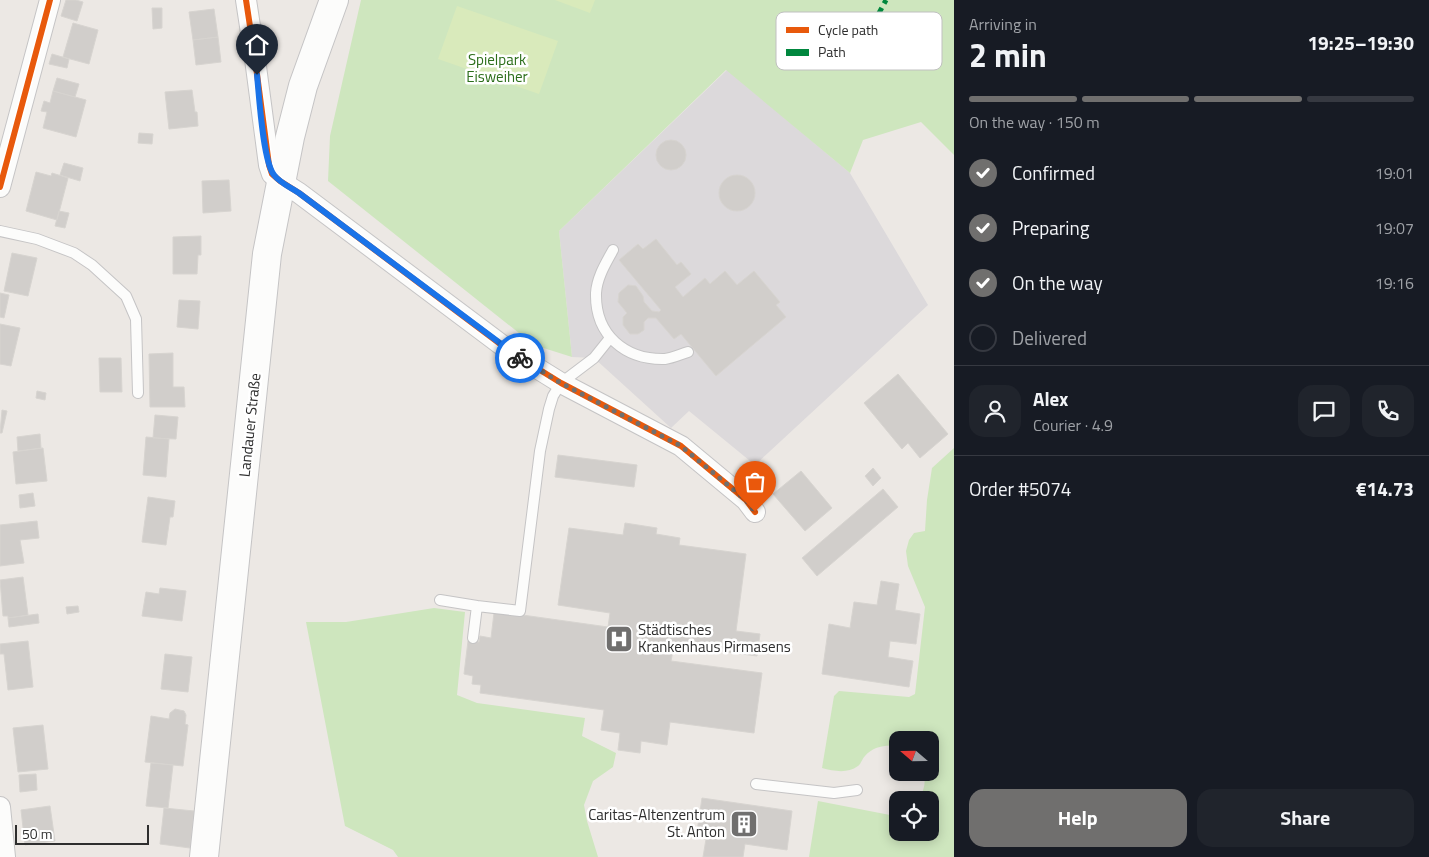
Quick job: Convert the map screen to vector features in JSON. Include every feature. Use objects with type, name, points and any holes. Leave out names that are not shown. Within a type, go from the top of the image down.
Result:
[{"type":"main road","name":"Landauer Straße","points":[[204,857],[267,254],[280,181],[303,86],[334,0]]},
{"type":"street","points":[[0,187],[50,0]]},
{"type":"street","points":[[246,0],[266,148],[272,174],[511,352],[561,383],[681,446],[746,500],[755,512]]},
{"type":"street","points":[[0,807],[5,857]]},
{"type":"lane","points":[[0,231],[37,239],[74,253],[92,265],[126,296],[136,319],[138,393]]},
{"type":"lane","points":[[613,250],[602,270],[596,292],[599,316],[610,338],[626,352],[647,358],[668,359],[688,352]]},
{"type":"lane","points":[[440,600],[520,611],[540,451],[553,396],[561,383],[594,358],[610,338]]},
{"type":"lane","points":[[473,638],[477,606]]},
{"type":"lane","points":[[756,784],[834,793],[857,790]]},
{"type":"shaded area","points":[[727,70],[850,173],[928,305],[755,465],[689,411],[671,428],[594,358],[572,357],[559,231]]},
{"type":"green space","name":"Spielpark Eisweiher","points":[[361,0],[954,0],[954,155],[921,122],[863,140],[850,173],[726,70],[559,231],[572,357],[534,345],[328,181],[330,136]]},
{"type":"green space","points":[[555,0],[595,0],[590,13]]},
{"type":"green space","name":"Spielpark Eisweiher","points":[[457,6],[558,41],[539,94],[438,59]]},
{"type":"green space","points":[[954,448],[954,857],[809,857],[818,801],[889,815],[889,841],[939,841],[939,791],[923,791],[925,781],[939,781],[939,731],[889,731],[889,745],[875,748],[854,769],[836,771],[822,768],[834,696],[839,691],[909,697],[915,694],[925,607],[908,566],[906,551],[909,540],[914,533],[925,531],[932,468]]},
{"type":"green space","points":[[434,608],[465,612],[457,695],[477,703],[585,718],[582,736],[616,753],[613,767],[593,781],[584,805],[598,857],[398,857],[393,850],[345,826],[306,622],[346,622]]},
{"type":"building","points":[[66,0],[83,2],[77,21],[61,16]]},
{"type":"building","points":[[152,8],[162,8],[162,28],[153,29]]},
{"type":"building","points":[[214,9],[218,37],[193,40],[189,12]]},
{"type":"building","points":[[73,23],[98,30],[89,64],[63,57]]},
{"type":"building","points":[[218,37],[221,62],[196,65],[193,40]]},
{"type":"building","points":[[52,54],[69,59],[67,68],[49,64]]},
{"type":"building","points":[[57,78],[79,84],[75,97],[53,91]]},
{"type":"building","points":[[192,90],[198,126],[169,129],[165,92]]},
{"type":"building","points":[[53,91],[86,100],[76,137],[43,128],[47,112],[41,111],[44,101],[50,103]]},
{"type":"building","points":[[139,133],[153,134],[152,144],[138,143]]},
{"type":"building","points":[[671,140],[682,144],[686,155],[682,166],[671,170],[660,166],[656,155],[660,144]]},
{"type":"building","points":[[64,163],[83,168],[80,181],[60,175]]},
{"type":"building","points":[[36,172],[51,176],[52,173],[68,178],[57,220],[26,211]]},
{"type":"building","points":[[737,175],[744,176],[750,180],[754,186],[754,200],[750,206],[744,210],[737,211],[730,210],[724,206],[720,200],[719,193],[720,186],[724,180],[730,176]]},
{"type":"building","points":[[229,180],[231,211],[203,213],[202,181]]},
{"type":"building","points":[[59,211],[69,213],[65,228],[55,226]]},
{"type":"building","points":[[201,236],[201,255],[198,255],[197,274],[173,274],[173,237]]},
{"type":"building","points":[[656,239],[677,265],[681,262],[691,274],[675,287],[683,297],[705,278],[710,284],[725,271],[737,285],[754,271],[780,302],[776,305],[786,317],[716,376],[681,334],[674,339],[656,318],[648,318],[644,322],[644,330],[638,334],[630,334],[623,325],[623,317],[627,313],[618,302],[619,293],[628,285],[636,286],[643,296],[644,302],[652,311],[659,312],[661,310],[619,260],[638,244],[643,249]]},
{"type":"building","points":[[12,253],[37,258],[28,296],[4,291]]},
{"type":"building","points":[[0,293],[9,295],[4,318],[0,317]]},
{"type":"building","points":[[179,300],[200,301],[198,329],[177,327]]},
{"type":"building","points":[[0,324],[20,328],[11,366],[0,364]]},
{"type":"building","points":[[173,353],[173,387],[184,387],[185,407],[150,407],[149,354]]},
{"type":"building","points":[[99,358],[121,358],[122,392],[100,392]]},
{"type":"building","points":[[898,374],[948,434],[920,458],[908,443],[902,449],[864,403]]},
{"type":"building","points":[[37,391],[46,393],[45,400],[36,398]]},
{"type":"building","points":[[2,410],[7,411],[2,433],[0,433]]},
{"type":"building","points":[[155,415],[178,417],[176,439],[153,438]]},
{"type":"building","points":[[40,434],[41,448],[18,451],[17,437]]},
{"type":"building","points":[[146,437],[169,439],[166,477],[143,475]]},
{"type":"building","points":[[43,448],[47,481],[16,484],[13,452]]},
{"type":"building","points":[[558,455],[637,465],[634,487],[555,477]]},
{"type":"building","points":[[873,468],[881,478],[873,486],[865,476]]},
{"type":"building","points":[[801,471],[832,508],[805,531],[773,494]]},
{"type":"building","points":[[883,489],[898,507],[817,576],[802,558]]},
{"type":"building","points":[[33,493],[35,506],[20,508],[19,495]]},
{"type":"building","points":[[148,497],[175,501],[173,517],[170,517],[166,545],[142,542]]},
{"type":"building","points":[[37,521],[39,538],[20,540],[24,563],[0,566],[0,525]]},
{"type":"building","name":"Städtisches Krankenhaus Pirmasens","points":[[625,523],[657,528],[656,534],[680,538],[679,545],[746,554],[736,631],[760,634],[757,656],[674,645],[671,661],[762,673],[754,733],[670,722],[667,745],[641,741],[640,753],[618,750],[620,733],[601,730],[604,710],[480,693],[481,685],[472,684],[473,676],[464,674],[468,641],[479,642],[480,636],[491,638],[494,613],[501,612],[608,627],[610,613],[558,605],[569,528],[623,535]]},
{"type":"building","points":[[23,577],[28,615],[8,618],[8,616],[3,616],[0,580]]},
{"type":"building","points":[[881,581],[899,584],[895,610],[920,614],[916,644],[890,641],[888,657],[913,661],[909,687],[822,674],[829,624],[850,628],[854,602],[877,605]]},
{"type":"building","points":[[160,588],[186,591],[182,621],[142,616],[146,592],[159,594]]},
{"type":"building","points":[[78,606],[79,612],[67,614],[66,607]]},
{"type":"building","points":[[38,614],[39,623],[9,627],[8,618]]},
{"type":"building","points":[[28,641],[33,687],[8,690],[4,654],[0,654],[0,644]]},
{"type":"building","points":[[165,654],[192,657],[188,692],[161,689]]},
{"type":"building","points":[[175,709],[184,711],[186,715],[185,724],[188,725],[183,766],[145,762],[151,716],[169,719],[170,713]]},
{"type":"building","points":[[43,725],[48,769],[18,772],[13,728]]},
{"type":"building","points":[[151,763],[173,765],[168,808],[146,806]]},
{"type":"building","points":[[36,774],[37,790],[20,792],[19,775]]},
{"type":"building","name":"Caritas-Altenzentrum St. Anton","points":[[702,798],[792,811],[787,850],[745,844],[743,857],[703,857],[706,839],[696,838]]},
{"type":"building","points":[[50,806],[55,841],[25,845],[21,810]]},
{"type":"building","points":[[164,808],[194,811],[190,848],[160,844]]},
{"type":"marked path","points":[[880,12],[886,0]]},
{"type":"cycle path","points":[[0,187],[50,0]]},
{"type":"cycle path","points":[[246,0],[269,165],[272,174],[511,352],[561,383],[681,446],[746,500],[755,512]]},
{"type":"way so far","points":[[520,358],[561,383],[681,446],[746,500],[755,512]]},
{"type":"place","name":"Städtisches Krankenhaus Pirmasens","points":[[619,639]]},
{"type":"place","name":"Caritas-Altenzentrum St. Anton","points":[[744,824]]},
{"type":"route","points":[[257,75],[266,148],[272,174],[520,358]]}]
